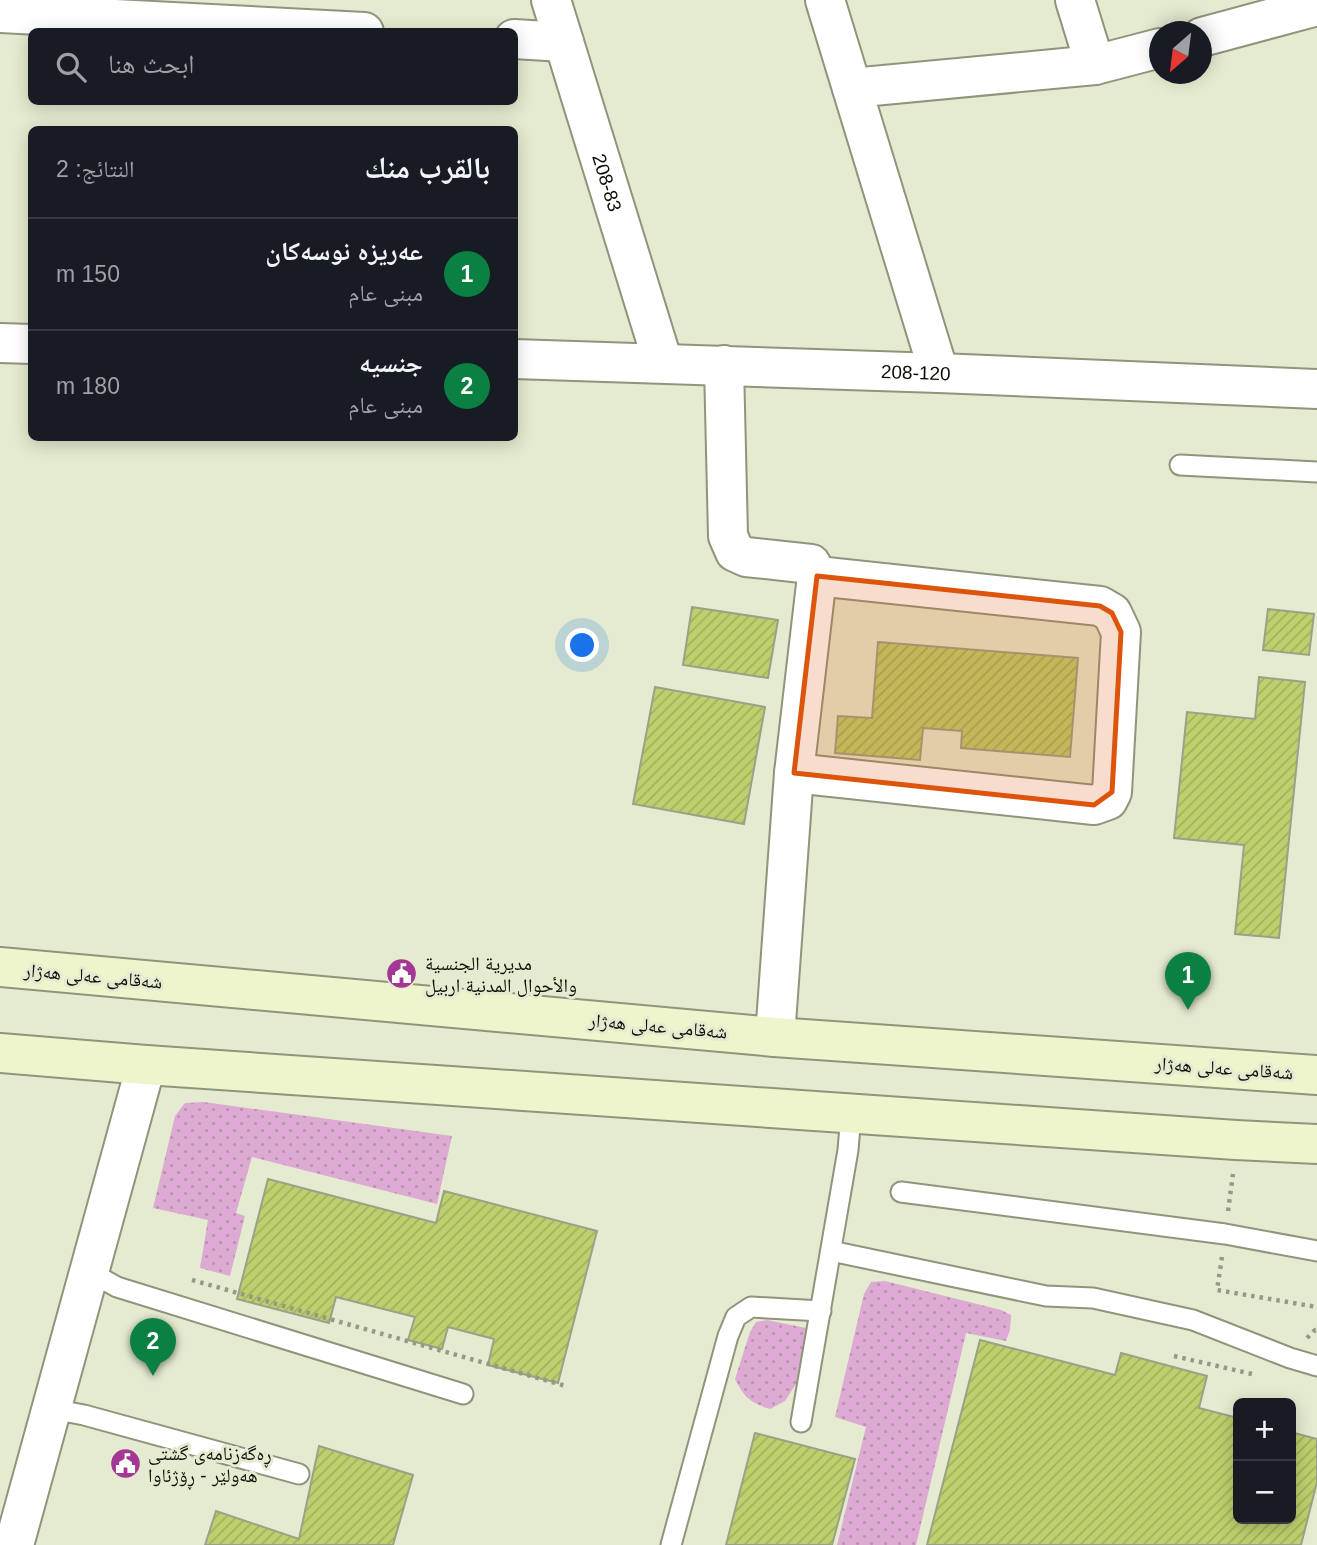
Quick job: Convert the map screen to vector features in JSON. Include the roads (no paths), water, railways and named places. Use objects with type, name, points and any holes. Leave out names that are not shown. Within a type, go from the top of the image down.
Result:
[{"type":"main road","name":"شەقامی عەلی هەژار","points":[[0,967],[775,1037],[1317,1075]]},
{"type":"main road","points":[[0,1053],[851,1114],[1317,1144]]},
{"type":"street","name":"208-83","points":[[551,0],[663,363]]},
{"type":"street","points":[[825,0],[939,373]]},
{"type":"street","points":[[1075,0],[1095,65]]},
{"type":"street","points":[[1212,34],[1317,6]]},
{"type":"street","points":[[0,13],[36,7],[293,14],[348,28]]},
{"type":"street","points":[[518,39],[564,42]]},
{"type":"street","points":[[852,88],[1095,65],[1149,51]]},
{"type":"street","points":[[0,344],[28,344]]},
{"type":"street","name":"208-120","points":[[518,359],[1317,388]]},
{"type":"street","points":[[724,365],[728,537],[734,552],[746,557],[811,564],[817,576],[794,773],[775,1037]]},
{"type":"street","points":[[794,773],[1094,805],[1108,800],[1112,792],[1121,632],[1112,613],[1100,606],[817,576]]},
{"type":"street","points":[[15,1545],[146,1065]]},
{"type":"lane","points":[[1180,465],[1317,472]]},
{"type":"lane","points":[[801,1422],[848,1150],[851,1114]]},
{"type":"lane","points":[[901,1192],[1225,1234],[1317,1251]]},
{"type":"lane","points":[[831,1251],[1046,1296],[1093,1298],[1193,1320],[1317,1366]]},
{"type":"lane","points":[[90,1272],[117,1287],[463,1394]]},
{"type":"lane","points":[[671,1545],[728,1336],[736,1317],[751,1307],[821,1311]]},
{"type":"lane","points":[[52,1409],[84,1415],[299,1474]]},
{"type":"place","name":"مديرية الجنسية والأحوال المدنية اربيل","points":[[402,974]]},
{"type":"place","name":"عەریزە نوسەکان","points":[[1188,1010]]},
{"type":"place","name":"جنسیە","points":[[153,1376]]},
{"type":"place","name":"ڕەگەزنامەی گشتی هەولێر - ڕۆژئاوا","points":[[125,1464]]}]
